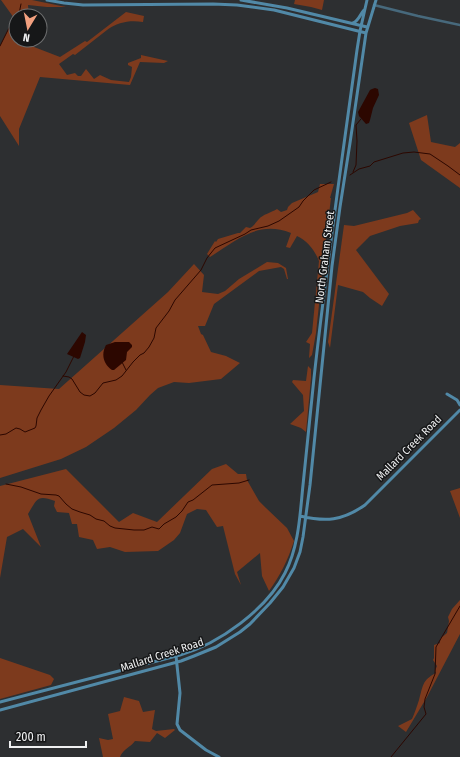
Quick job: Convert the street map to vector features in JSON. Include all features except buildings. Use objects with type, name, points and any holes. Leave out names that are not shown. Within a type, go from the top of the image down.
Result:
[{"type":"main road","points":[[47,0],[83,5],[243,5],[274,10],[366,33]]},
{"type":"main road","points":[[241,0],[287,8],[367,27]]},
{"type":"main road","name":"North Graham Street","points":[[300,516],[331,229],[360,31],[367,0]]},
{"type":"main road","name":"North Graham Street","points":[[306,517],[332,266],[366,33],[376,0]]},
{"type":"main road","points":[[351,23],[357,21],[364,10]]},
{"type":"main road","points":[[447,394],[455,398],[460,406],[456,414]]},
{"type":"main road","name":"Mallard Creek Road","points":[[0,702],[176,656],[192,651],[232,630],[248,618],[263,603],[285,574],[295,545],[300,516],[325,520],[340,518],[349,515],[363,506],[460,410]]},
{"type":"main road","name":"Mallard Creek Road","points":[[0,710],[176,662],[203,653],[228,640],[250,624],[270,603],[285,584],[294,568],[301,547],[306,517]]},
{"type":"main road","points":[[176,656],[180,693],[177,724],[180,730],[206,750],[219,757]]},
{"type":"street","points":[[374,5],[460,25]]},
{"type":"shaded area","points":[[1,0],[32,0],[66,7],[28,5],[28,8],[8,8],[8,10]]},
{"type":"shaded area","points":[[295,0],[324,0],[322,10],[294,4]]},
{"type":"shaded area","points":[[126,12],[144,16],[143,22],[124,22],[111,27],[75,55],[73,54],[59,64],[67,75],[75,73],[78,76],[81,76],[86,69],[94,79],[100,75],[111,80],[129,82],[132,67],[128,65],[128,63],[141,58],[141,55],[168,61],[164,63],[140,62],[130,85],[40,77],[19,129],[19,146],[0,116],[0,46],[8,30],[8,48],[37,48],[60,57],[85,41],[87,42]]},
{"type":"shaded area","points":[[375,88],[378,89],[379,95],[373,108],[369,123],[366,124],[359,116],[358,112],[370,90]]},
{"type":"shaded area","points":[[427,115],[431,142],[455,147],[460,143],[460,188],[421,160],[409,123]]},
{"type":"shaded area","points":[[320,184],[334,184],[330,198],[316,333],[312,355],[309,358],[310,344],[306,342],[312,333],[319,261],[308,243],[297,236],[290,248],[286,247],[291,233],[268,229],[258,230],[239,239],[210,257],[207,254],[215,241],[216,242],[218,239],[240,233],[246,227],[250,228],[262,216],[277,209],[281,212],[287,210],[292,203],[318,192]]},
{"type":"shaded area","points":[[413,210],[421,219],[418,223],[400,226],[370,236],[356,250],[389,294],[382,306],[363,292],[338,285],[330,348],[328,342],[344,225],[354,226],[407,213]]},
{"type":"shaded area","points":[[267,262],[278,263],[286,268],[288,279],[284,269],[281,267],[259,271],[214,304],[205,326],[198,326],[211,352],[226,356],[240,363],[221,379],[189,383],[174,382],[158,388],[136,410],[114,428],[86,447],[61,459],[0,478],[0,385],[59,389],[168,292],[194,264],[204,275],[202,292],[218,294],[225,291],[239,279]]},
{"type":"shaded area","points":[[82,332],[86,335],[85,342],[80,358],[78,359],[67,354]]},
{"type":"shaded area","points":[[115,342],[129,342],[132,347],[127,352],[126,360],[112,370],[105,362],[103,355],[106,345]]},
{"type":"shaded area","points":[[308,366],[311,369],[311,378],[306,432],[301,428],[290,424],[304,411],[303,395],[292,382],[293,380],[306,381]]},
{"type":"shaded area","points":[[226,464],[238,474],[246,474],[247,480],[259,501],[287,528],[294,541],[277,580],[269,591],[262,576],[260,553],[237,572],[241,585],[235,574],[223,526],[217,527],[206,510],[197,509],[187,514],[180,533],[174,540],[158,551],[125,552],[110,547],[97,549],[93,540],[79,537],[77,524],[72,524],[69,513],[57,512],[54,506],[55,501],[44,498],[36,501],[28,514],[41,547],[23,529],[7,537],[0,578],[0,486],[66,469],[119,522],[133,513],[157,522],[212,469]]},
{"type":"shaded area","points":[[460,488],[460,518],[450,491]]},
{"type":"shaded area","points":[[460,600],[460,634],[427,697],[406,732],[398,726],[412,719],[422,687],[428,678],[436,673],[435,671],[437,666],[433,660],[434,645],[440,643],[441,638],[447,633],[449,621],[448,617],[452,609]]},
{"type":"shaded area","points":[[0,658],[50,675],[54,679],[51,685],[0,699]]},
{"type":"shaded area","points":[[124,697],[139,701],[143,712],[155,710],[152,729],[156,731],[175,730],[165,738],[157,733],[150,742],[135,741],[123,752],[120,757],[103,757],[99,738],[108,740],[113,739],[108,714],[120,711]]},
{"type":"waterway","points":[[20,8],[21,4]]},
{"type":"waterway","points":[[0,46],[8,30]]},
{"type":"waterway","points":[[353,172],[356,165],[356,125],[361,119]]},
{"type":"waterway","points":[[350,175],[359,169],[370,166],[374,162],[403,153],[414,152],[430,154],[460,175]]},
{"type":"waterway","points":[[63,376],[72,379],[80,392],[84,395],[90,396],[95,393],[103,383],[116,380],[122,376],[133,362],[149,347],[154,338],[156,328],[169,311],[175,300],[201,270],[207,258],[215,248],[251,230],[268,226],[279,221],[299,207],[314,190],[331,182]]},
{"type":"waterway","points":[[0,435],[6,434],[16,428],[25,432],[35,428],[37,418],[41,410],[66,372],[74,356]]},
{"type":"waterway","points":[[122,362],[126,370]]},
{"type":"waterway","points":[[6,484],[21,487],[41,494],[59,496],[72,509],[104,521],[115,528],[144,530],[152,527],[159,529],[164,524],[176,517],[188,502],[193,500],[212,485],[239,483],[249,480]]},
{"type":"waterway","points":[[391,757],[426,714],[424,707],[425,699],[435,674],[436,647],[460,606]]}]
